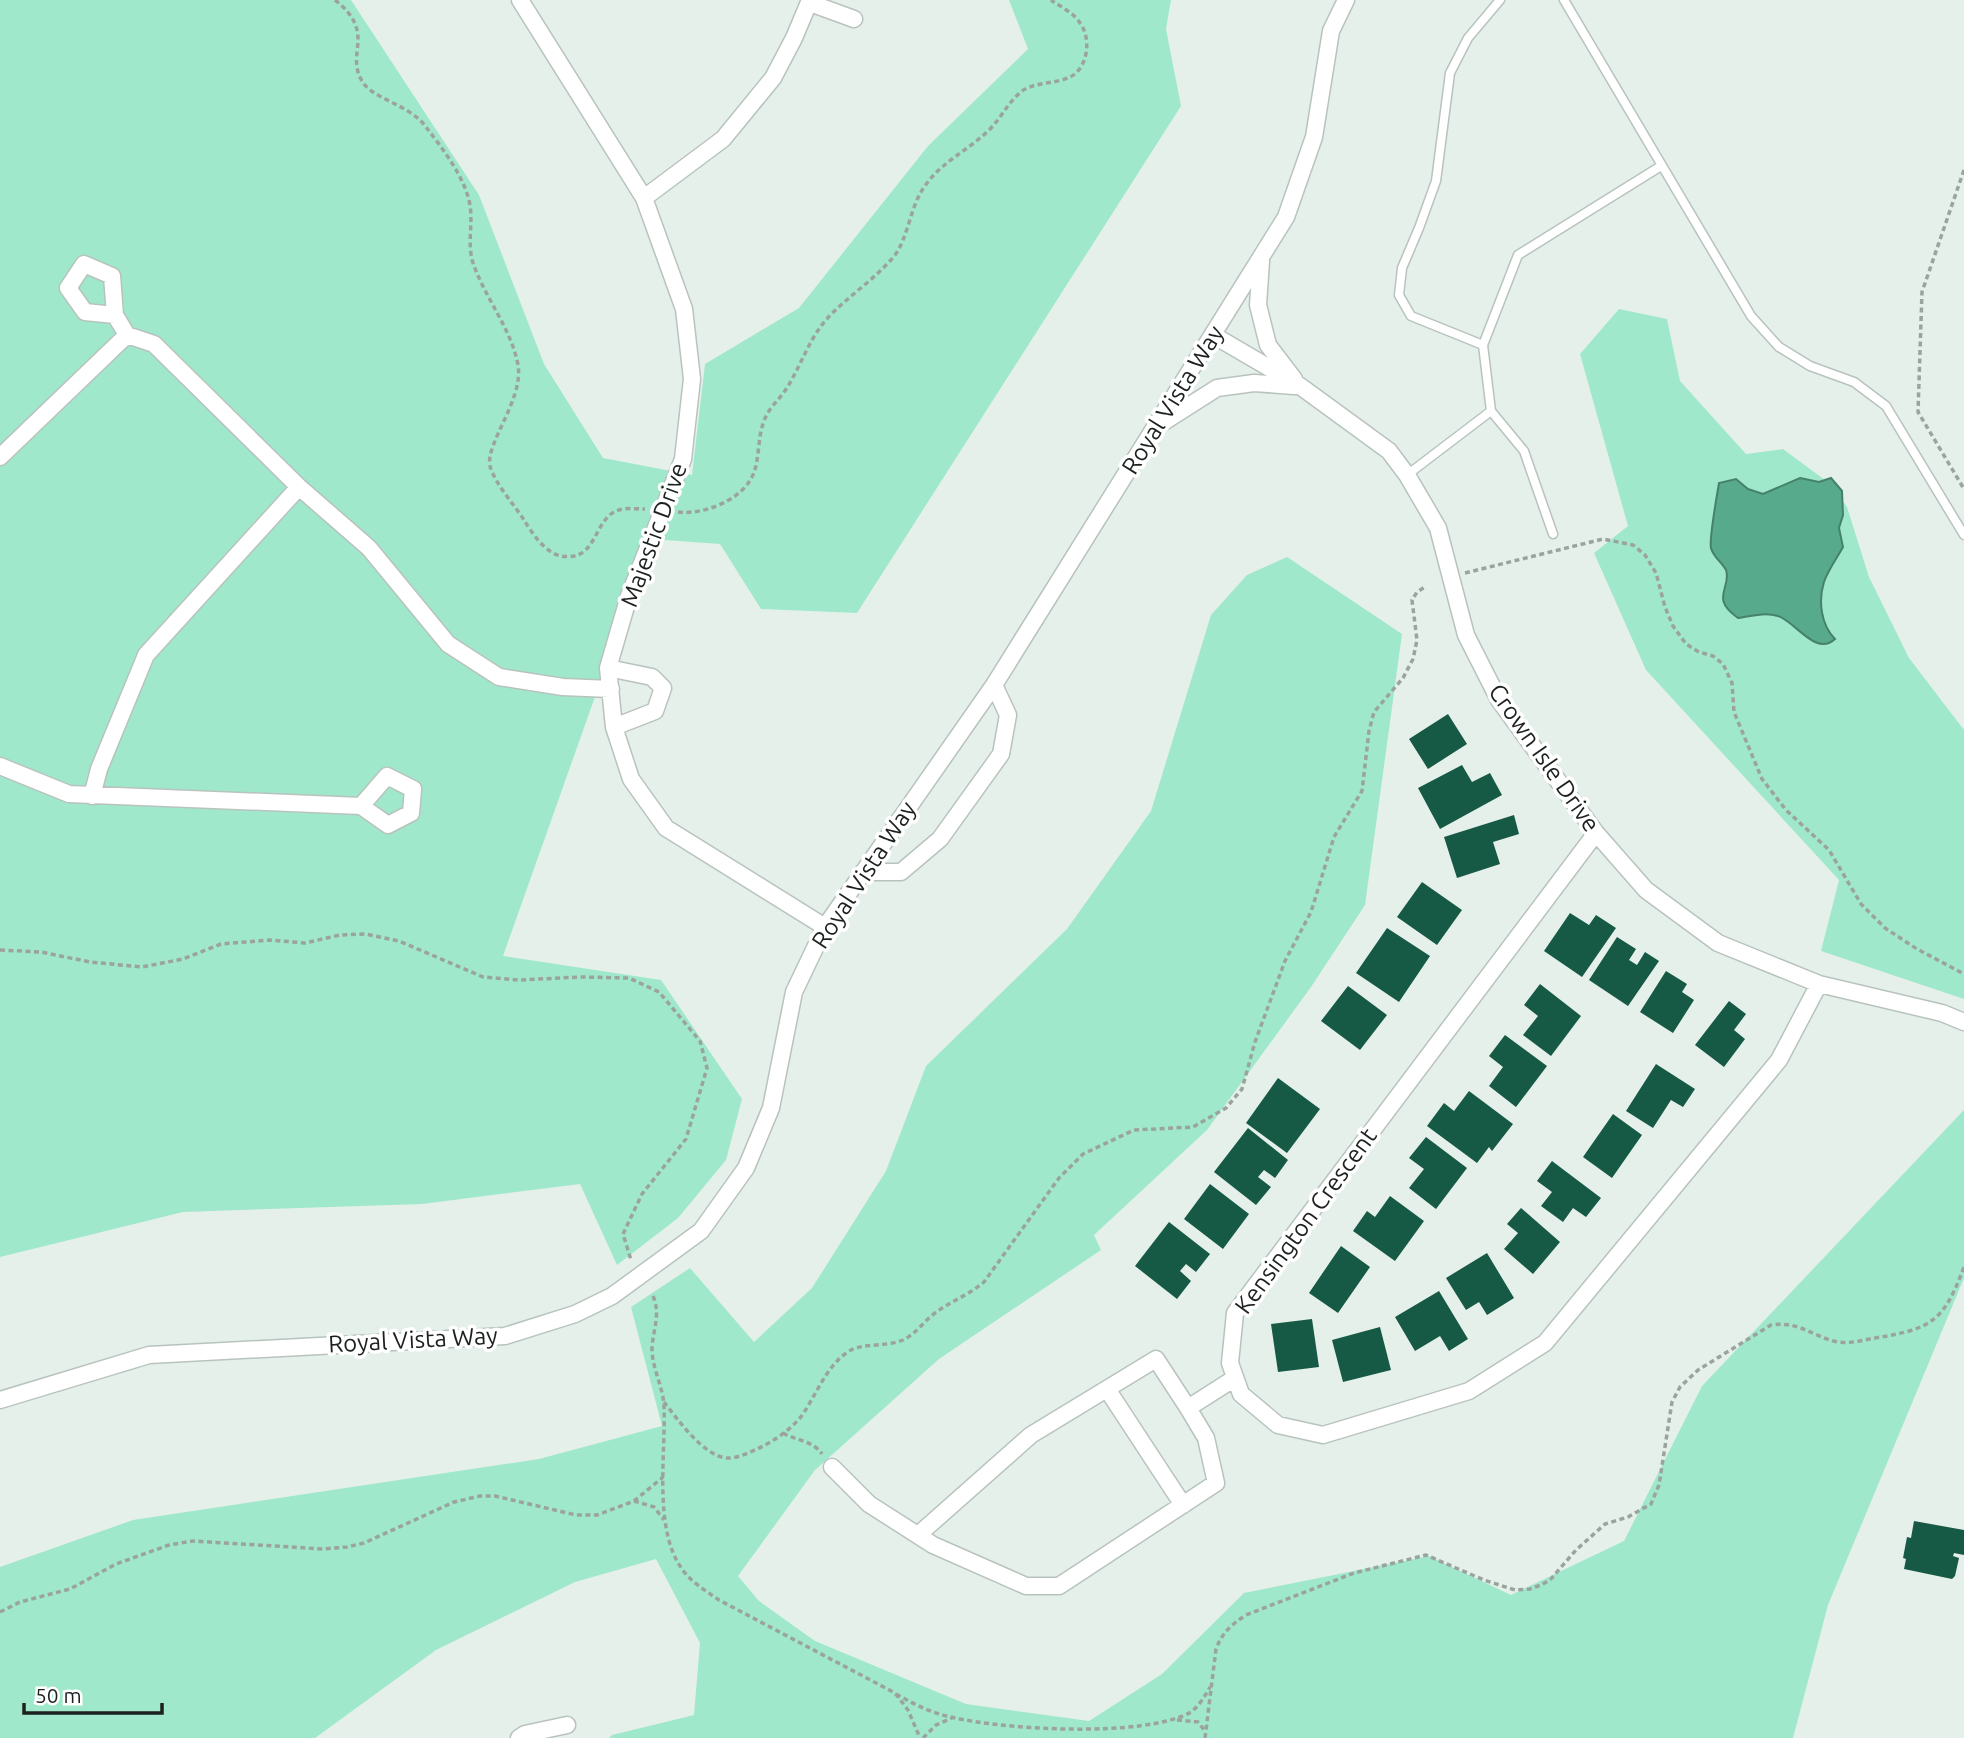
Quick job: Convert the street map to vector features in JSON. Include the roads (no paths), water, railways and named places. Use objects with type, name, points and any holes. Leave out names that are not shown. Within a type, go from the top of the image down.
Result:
[{"type":"street","name":"Majestic Drive","points":[[520,0],[644,198],[684,309],[692,379],[683,459],[629,596],[608,668],[614,727],[631,779],[666,828],[825,927]]},
{"type":"street","name":"Royal Vista Way","points":[[0,1400],[149,1355],[505,1336],[575,1314],[612,1296],[701,1231],[746,1168],[771,1108],[793,992],[825,927],[993,685],[1286,218],[1314,137],[1331,31],[1346,0]]},
{"type":"street","points":[[644,198],[723,139],[773,78],[810,1],[854,19]]},
{"type":"street","points":[[1261,258],[1258,305],[1268,345],[1300,386]]},
{"type":"street","points":[[115,315],[127,335],[154,344],[299,487],[369,548],[448,644],[499,677],[563,687],[611,689]]},
{"type":"street","points":[[0,457],[127,335]]},
{"type":"street","name":"Crown Isle Drive","points":[[1213,335],[1300,386],[1389,451],[1407,475],[1437,528],[1466,635],[1499,700],[1596,833],[1646,890],[1717,943],[1819,984],[1941,1013],[1964,1022]]},
{"type":"street","points":[[1157,426],[1217,388],[1254,383],[1300,386]]},
{"type":"street","points":[[92,796],[99,769],[145,655],[299,487]]},
{"type":"street","points":[[608,668],[652,677],[663,688],[654,711],[614,727]]},
{"type":"street","points":[[863,872],[901,872],[940,839],[1001,754],[1008,715],[993,685]]},
{"type":"street","points":[[0,766],[69,794],[361,806]]},
{"type":"street","name":"Kensington Crescent","points":[[1235,1378],[1230,1363],[1235,1313],[1596,833]]},
{"type":"street","points":[[1188,1409],[1235,1378],[1241,1394],[1278,1425],[1323,1435],[1469,1391],[1545,1343],[1779,1060],[1819,984]]},
{"type":"street","points":[[832,1467],[869,1504],[933,1545],[1026,1586],[1059,1586],[1216,1483],[1206,1438],[1156,1359],[1031,1435],[918,1535]]},
{"type":"street","points":[[1107,1389],[1183,1505]]},
{"type":"street","points":[[519,1738],[525,1734],[566,1725]]},
{"type":"lane","points":[[1483,345],[1411,316],[1399,295],[1402,268],[1436,181],[1450,73],[1468,38],[1500,0]]},
{"type":"lane","points":[[1564,0],[1751,316],[1779,347],[1810,366],[1854,382],[1886,406],[1964,535]]},
{"type":"lane","points":[[1553,534],[1524,452],[1491,411],[1483,345],[1518,255],[1661,166]]},
{"type":"lane","points":[[1407,475],[1491,411]]}]
